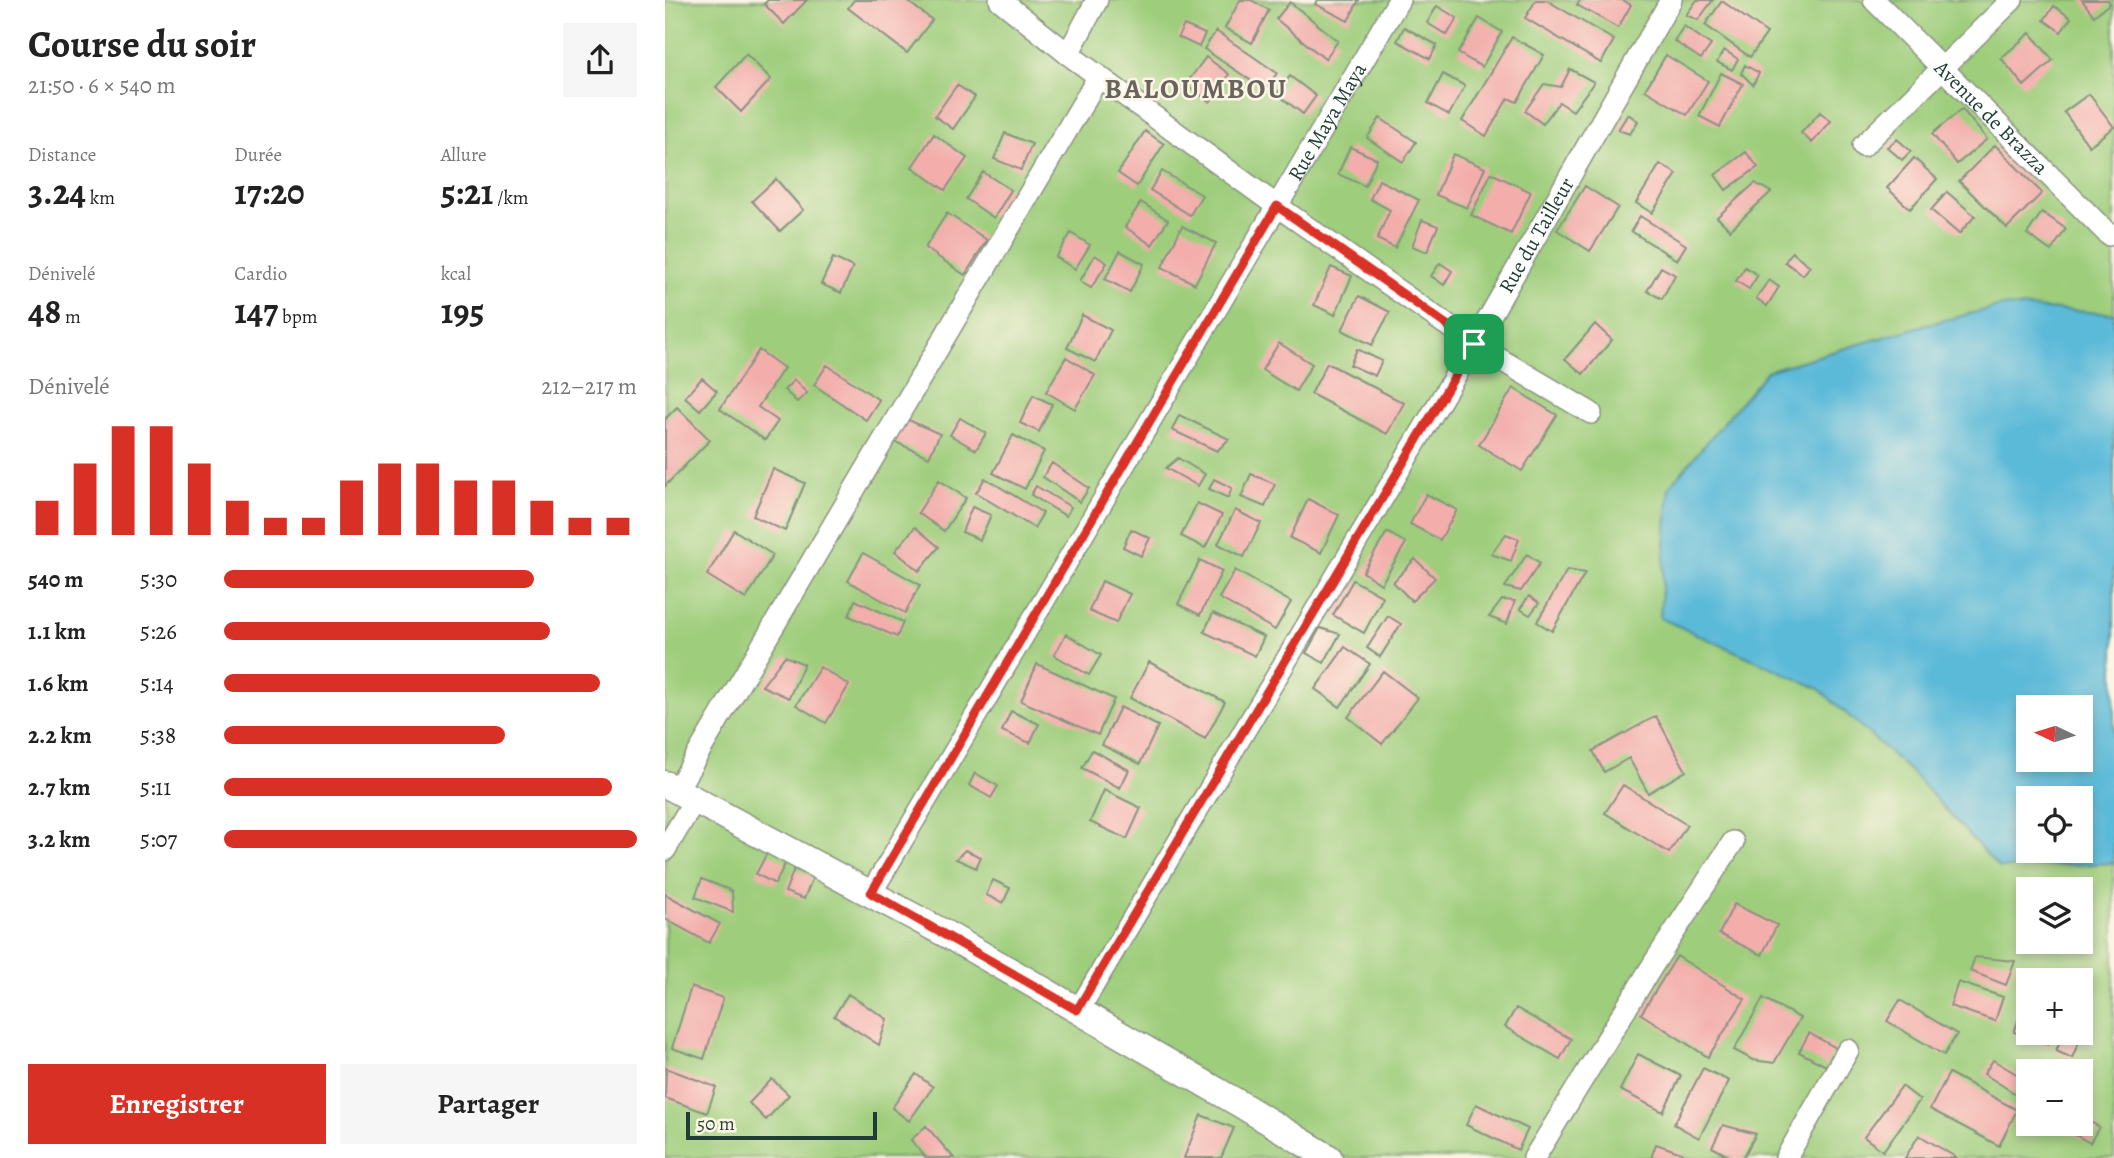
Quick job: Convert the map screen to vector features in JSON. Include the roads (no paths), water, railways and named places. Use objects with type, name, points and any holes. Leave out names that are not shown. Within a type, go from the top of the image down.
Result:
[{"type":"street","points":[[1000,0],[1068,54],[1277,206],[1474,344],[1591,413]]},
{"type":"street","points":[[1068,54],[1097,0]]},
{"type":"street","name":"Rue Maya Maya","points":[[871,893],[1399,0]]},
{"type":"street","name":"Rue du Tailleur","points":[[1077,1010],[1474,344],[1671,0]]},
{"type":"street","name":"Avenue de Brazza","points":[[1874,0],[2109,235]]},
{"type":"street","points":[[1863,146],[1940,68],[2013,0]]},
{"type":"street","points":[[665,850],[678,792],[1099,76]]},
{"type":"street","points":[[678,792],[871,893],[1240,1104],[1329,1158]]},
{"type":"street","points":[[1534,1158],[1733,842]]},
{"type":"street","points":[[1786,1158],[1848,1050]]},
{"type":"water","points":[[2002,306],[2114,314],[2114,863],[1999,868],[1911,772],[1818,688],[1660,618],[1669,487],[1767,371],[1928,324]]},
{"type":"district","name":"BALOUMBOU","points":[[1196,89]]}]
